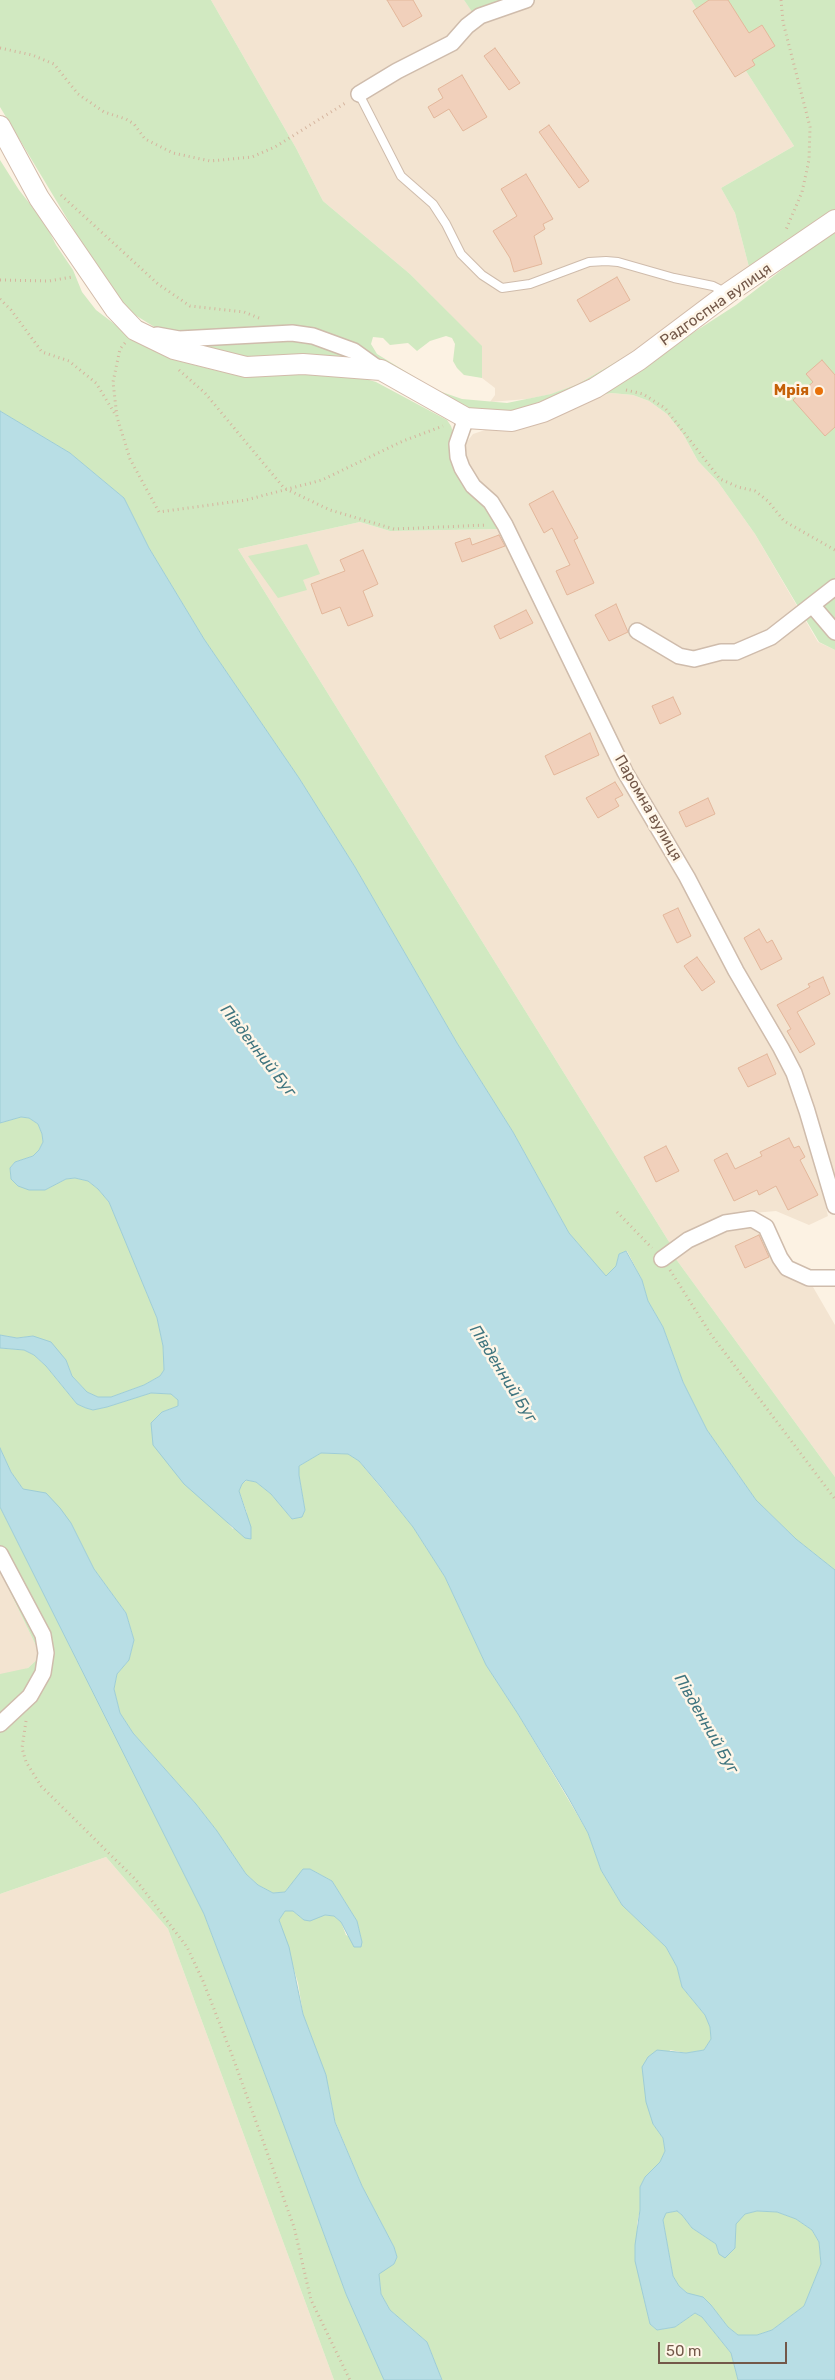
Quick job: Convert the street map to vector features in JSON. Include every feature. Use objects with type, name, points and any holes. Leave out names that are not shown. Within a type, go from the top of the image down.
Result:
[{"type":"street","points":[[359,94],[452,43],[467,26],[480,16],[526,0]]},
{"type":"street","points":[[0,126],[39,198],[115,309],[135,330],[174,349],[246,367],[303,364],[381,370]]},
{"type":"street","name":"Радгоспна вулиця","points":[[466,418],[512,421],[543,412],[595,388],[639,360],[728,293],[835,220]]},
{"type":"street","points":[[135,330],[179,339],[292,333],[313,336],[354,352],[381,370],[466,418]]},
{"type":"street","name":"Паромна вулиця","points":[[466,418],[460,434],[458,457],[466,476],[491,502],[505,525],[625,772],[688,877],[736,971],[794,1073],[835,1206]]},
{"type":"street","points":[[637,631],[679,656],[701,658],[721,652],[736,652],[771,638],[835,587]]},
{"type":"street","points":[[812,605],[835,632]]},
{"type":"street","points":[[662,1259],[688,1240],[725,1223],[752,1220],[766,1227],[780,1258],[788,1268],[809,1278],[835,1278]]},
{"type":"street","points":[[0,1554],[45,1643],[46,1653],[43,1673],[30,1696],[0,1724]]},
{"type":"lane","points":[[359,94],[402,176],[433,204],[461,254],[482,275],[502,288],[530,284],[588,262],[606,261],[618,262],[674,278],[713,286],[728,293]]},
{"type":"path","points":[[781,0],[783,22],[810,127],[809,160],[802,192],[784,235]]},
{"type":"path","points":[[0,48],[32,55],[54,64],[78,94],[104,112],[126,119],[134,124],[145,139],[173,153],[210,161],[252,157],[275,147],[359,94]]},
{"type":"path","points":[[56,191],[158,284],[190,306],[244,312],[260,318]]},
{"type":"path","points":[[0,280],[49,281],[91,275]]},
{"type":"path","points":[[0,299],[11,310],[42,352],[69,361],[96,383],[117,417]]},
{"type":"path","points":[[135,330],[120,349],[113,382],[117,417],[130,459],[159,512],[246,500],[284,488],[322,480],[403,442],[466,418]]},
{"type":"path","points":[[177,368],[204,393],[284,488],[330,510],[394,529],[505,525]]},
{"type":"path","points":[[595,388],[626,390],[643,394],[665,408],[720,480],[755,491],[768,501],[784,521],[835,550]]},
{"type":"path","points":[[617,1212],[662,1259],[710,1333],[835,1498]]},
{"type":"path","points":[[30,1696],[22,1748],[31,1772],[41,1786],[136,1880],[187,1947],[203,1981],[294,2227],[311,2300],[350,2380]]},
{"type":"shaded area","points":[[211,0],[464,0],[479,21],[536,0],[691,0],[696,8],[693,11],[735,77],[746,71],[794,146],[721,188],[735,213],[749,267],[660,336],[578,384],[552,394],[527,399],[490,402],[495,395],[495,388],[482,378],[481,346],[410,274],[323,201],[296,148]]},
{"type":"shaded area","points":[[611,393],[633,395],[649,401],[667,414],[683,434],[698,461],[718,482],[755,534],[818,642],[835,650],[835,1186],[803,1078],[786,1042],[752,989],[724,938],[701,884],[631,769],[476,479],[467,468],[463,447],[473,434],[485,430],[515,427],[594,397]]},
{"type":"shaded area","points":[[360,522],[390,531],[502,529],[662,844],[772,1043],[793,1091],[815,1161],[828,1216],[809,1225],[776,1211],[742,1214],[671,1245],[238,549]]},
{"type":"shaded area","points":[[755,1223],[783,1271],[792,1279],[813,1287],[835,1325],[835,1477],[673,1255],[724,1228]]},
{"type":"shaded area","points":[[0,1571],[41,1656],[28,1668],[0,1680]]},
{"type":"shaded area","points":[[106,1857],[168,1929],[334,2380],[0,2380],[0,1894]]},
{"type":"green space","points":[[0,0],[211,0],[296,148],[323,201],[410,274],[482,346],[482,378],[464,375],[457,368],[453,361],[455,344],[452,338],[446,336],[430,341],[417,351],[408,343],[390,345],[383,338],[373,337],[371,344],[377,354],[436,390],[462,399],[507,403],[551,394],[578,384],[660,336],[749,267],[735,213],[721,188],[794,146],[746,71],[735,77],[693,11],[696,8],[691,0],[835,0],[835,220],[597,380],[518,410],[474,411],[380,362],[243,361],[185,346],[119,305],[0,107]]},
{"type":"green space","points":[[464,0],[536,0],[479,22]]},
{"type":"green space","points":[[0,160],[19,190],[45,223],[56,245],[73,270],[82,292],[96,310],[125,332],[183,362],[214,370],[236,374],[349,374],[376,382],[447,420],[451,426],[471,488],[502,529],[390,531],[360,522],[238,549],[671,1245],[673,1255],[835,1477],[835,1570],[796,1539],[756,1500],[707,1430],[683,1382],[663,1327],[648,1301],[642,1280],[627,1251],[619,1254],[616,1266],[606,1277],[569,1233],[513,1132],[457,1043],[355,867],[299,778],[204,639],[149,548],[124,498],[70,453],[0,411]]},
{"type":"green space","points":[[835,229],[835,650],[819,642],[755,534],[718,482],[698,461],[683,434],[667,414],[649,401],[633,395],[611,393],[594,397],[736,305]]},
{"type":"green space","points":[[307,544],[320,574],[303,580],[307,590],[278,598],[248,556]]},
{"type":"green space","points":[[21,1117],[29,1118],[38,1124],[43,1142],[33,1156],[15,1162],[10,1168],[11,1179],[45,1190],[66,1179],[75,1178],[88,1181],[109,1202],[157,1318],[163,1346],[164,1370],[160,1376],[144,1385],[111,1397],[98,1397],[87,1392],[72,1376],[66,1360],[33,1336],[17,1338],[0,1335],[0,1123]]},
{"type":"green space","points":[[0,1348],[24,1350],[34,1355],[46,1366],[77,1404],[93,1410],[151,1393],[171,1394],[178,1400],[178,1406],[162,1412],[219,1513],[233,1529],[247,1513],[239,1491],[242,1484],[247,1480],[256,1482],[271,1494],[292,1519],[301,1517],[305,1510],[299,1466],[321,1453],[348,1454],[359,1461],[413,1527],[445,1577],[486,1665],[518,1714],[588,1833],[601,1870],[622,1905],[666,1947],[677,1967],[682,1987],[705,2015],[710,2027],[711,2039],[704,2050],[686,2053],[670,2050],[653,2124],[663,2138],[665,2151],[660,2162],[645,2177],[640,2187],[640,2210],[637,2224],[640,2279],[650,2324],[657,2330],[675,2327],[695,2313],[702,2317],[731,2353],[738,2380],[442,2380],[427,2342],[390,2310],[381,2294],[379,2273],[394,2264],[397,2257],[394,2247],[362,2186],[335,2121],[326,2076],[303,2014],[298,1983],[279,1920],[285,1911],[293,1911],[304,1920],[325,1915],[334,1916],[341,1922],[346,1935],[362,1942],[357,1921],[332,1881],[310,1869],[303,1870],[285,1892],[273,1893],[258,1885],[246,1874],[196,1804],[133,1733],[120,1713],[114,1689],[117,1674],[129,1660],[134,1640],[126,1613],[94,1569],[71,1523],[23,1489],[11,1472],[0,1448]]},
{"type":"green space","points":[[0,1507],[204,1914],[346,2294],[384,2380],[334,2380],[168,1929],[106,1857],[0,1894],[0,1730],[31,1687],[0,1720],[0,1674],[28,1668],[41,1656],[0,1571]]},
{"type":"green space","points":[[677,2211],[692,2228],[716,2244],[719,2254],[735,2248],[736,2223],[745,2214],[757,2211],[777,2212],[796,2219],[812,2230],[819,2242],[821,2264],[804,2306],[772,2330],[757,2335],[738,2335],[728,2327],[711,2305],[687,2293],[679,2286],[673,2276],[663,2220],[666,2213]]},
{"type":"water","name":"Південний Буг","points":[[0,411],[70,453],[124,498],[149,548],[204,639],[299,778],[355,867],[457,1043],[513,1132],[569,1233],[606,1276],[616,1266],[619,1254],[626,1251],[642,1280],[648,1301],[663,1327],[683,1382],[707,1430],[756,1500],[796,1539],[835,1570],[835,2380],[738,2380],[731,2353],[702,2317],[695,2313],[675,2327],[657,2330],[650,2324],[635,2261],[635,2245],[640,2210],[640,2187],[645,2177],[660,2162],[665,2151],[663,2138],[653,2124],[646,2102],[642,2067],[648,2057],[657,2050],[686,2053],[704,2050],[711,2039],[710,2027],[705,2015],[682,1987],[677,1967],[666,1947],[622,1905],[601,1870],[588,1833],[568,1797],[486,1665],[445,1577],[413,1527],[381,1487],[359,1461],[348,1454],[321,1453],[299,1466],[305,1510],[302,1517],[292,1519],[271,1494],[256,1482],[246,1480],[239,1491],[251,1527],[251,1539],[245,1538],[184,1484],[153,1445],[151,1423],[162,1412],[178,1406],[178,1400],[171,1394],[151,1393],[93,1410],[77,1404],[46,1366],[34,1355],[24,1350],[0,1348],[0,1335],[17,1338],[33,1336],[51,1342],[66,1360],[72,1376],[87,1392],[98,1397],[111,1397],[144,1385],[160,1376],[164,1370],[163,1346],[157,1318],[109,1202],[88,1181],[75,1178],[66,1179],[45,1190],[29,1190],[18,1186],[11,1179],[10,1168],[15,1162],[33,1156],[39,1150],[43,1142],[42,1134],[38,1124],[29,1118],[21,1117],[0,1123]],"holes":[[[677,2211],[692,2228],[716,2244],[719,2254],[725,2258],[735,2248],[736,2224],[745,2214],[757,2211],[777,2212],[796,2219],[812,2230],[819,2242],[821,2264],[804,2306],[772,2330],[757,2335],[738,2335],[728,2327],[703,2297],[687,2293],[679,2286],[673,2276],[663,2220],[666,2213]]]},
{"type":"water","points":[[0,1448],[11,1472],[23,1489],[46,1493],[60,1508],[71,1523],[94,1569],[126,1613],[134,1640],[129,1660],[117,1674],[114,1689],[120,1713],[133,1733],[196,1804],[246,1874],[258,1885],[273,1893],[285,1892],[303,1869],[310,1869],[332,1881],[357,1921],[362,1942],[361,1947],[354,1947],[341,1922],[334,1916],[325,1915],[310,1921],[304,1920],[293,1911],[285,1911],[279,1920],[289,1947],[303,2014],[326,2075],[335,2122],[362,2186],[394,2247],[397,2257],[394,2264],[379,2274],[381,2294],[390,2310],[427,2342],[442,2380],[384,2380],[346,2294],[204,1914],[0,1507]]},
{"type":"building","points":[[387,0],[413,0],[422,16],[403,27]]},
{"type":"building","points":[[709,0],[728,0],[749,33],[762,25],[775,46],[752,60],[755,65],[735,77],[693,11]]},
{"type":"building","points":[[495,48],[520,83],[509,90],[484,56]]},
{"type":"building","points":[[462,75],[487,117],[463,131],[449,109],[434,118],[428,107],[443,98],[438,89]]},
{"type":"building","points":[[549,125],[589,181],[579,188],[539,132]]},
{"type":"building","points":[[526,174],[553,219],[543,224],[545,229],[534,236],[542,264],[514,272],[510,258],[493,231],[517,216],[501,189]]},
{"type":"building","points":[[617,277],[630,300],[590,322],[577,300]]},
{"type":"building","name":"Мрія","points":[[822,360],[835,375],[835,427],[825,436],[793,400],[813,382],[806,374]]},
{"type":"building","points":[[553,491],[578,538],[574,540],[594,583],[567,595],[556,571],[570,565],[552,528],[544,533],[529,504]]},
{"type":"building","points":[[499,535],[505,546],[462,562],[455,543],[470,538],[472,545]]},
{"type":"building","points":[[363,550],[378,584],[363,591],[373,616],[348,626],[340,607],[322,614],[311,584],[345,571],[340,560]]},
{"type":"building","points":[[616,604],[628,632],[609,641],[595,615]]},
{"type":"building","points":[[526,610],[533,623],[500,639],[494,626]]},
{"type":"building","points":[[673,697],[681,714],[660,724],[652,706]]},
{"type":"building","points":[[590,733],[599,755],[554,775],[545,756]]},
{"type":"building","points":[[615,782],[623,795],[615,799],[619,806],[598,818],[586,798]]},
{"type":"building","points":[[708,798],[715,814],[686,827],[679,812]]},
{"type":"building","points":[[678,908],[691,936],[677,943],[663,915]]},
{"type":"building","points":[[759,929],[767,943],[772,940],[782,959],[761,970],[744,938]]},
{"type":"building","points":[[697,957],[715,982],[702,991],[684,966]]},
{"type":"building","points":[[823,977],[830,994],[797,1012],[815,1044],[800,1053],[787,1031],[791,1029],[777,1005],[810,987],[808,984]]},
{"type":"building","points":[[767,1054],[776,1074],[748,1087],[738,1068]]},
{"type":"building","points":[[789,1138],[794,1148],[799,1146],[805,1157],[800,1160],[818,1195],[788,1210],[776,1186],[759,1195],[757,1190],[734,1201],[714,1160],[727,1153],[735,1169],[762,1156],[760,1152]]},
{"type":"building","points":[[666,1146],[679,1171],[656,1182],[644,1157]]},
{"type":"building","points":[[759,1235],[769,1257],[745,1268],[735,1246]]},
{"type":"place","name":"Мрія","points":[[819,391]]}]
